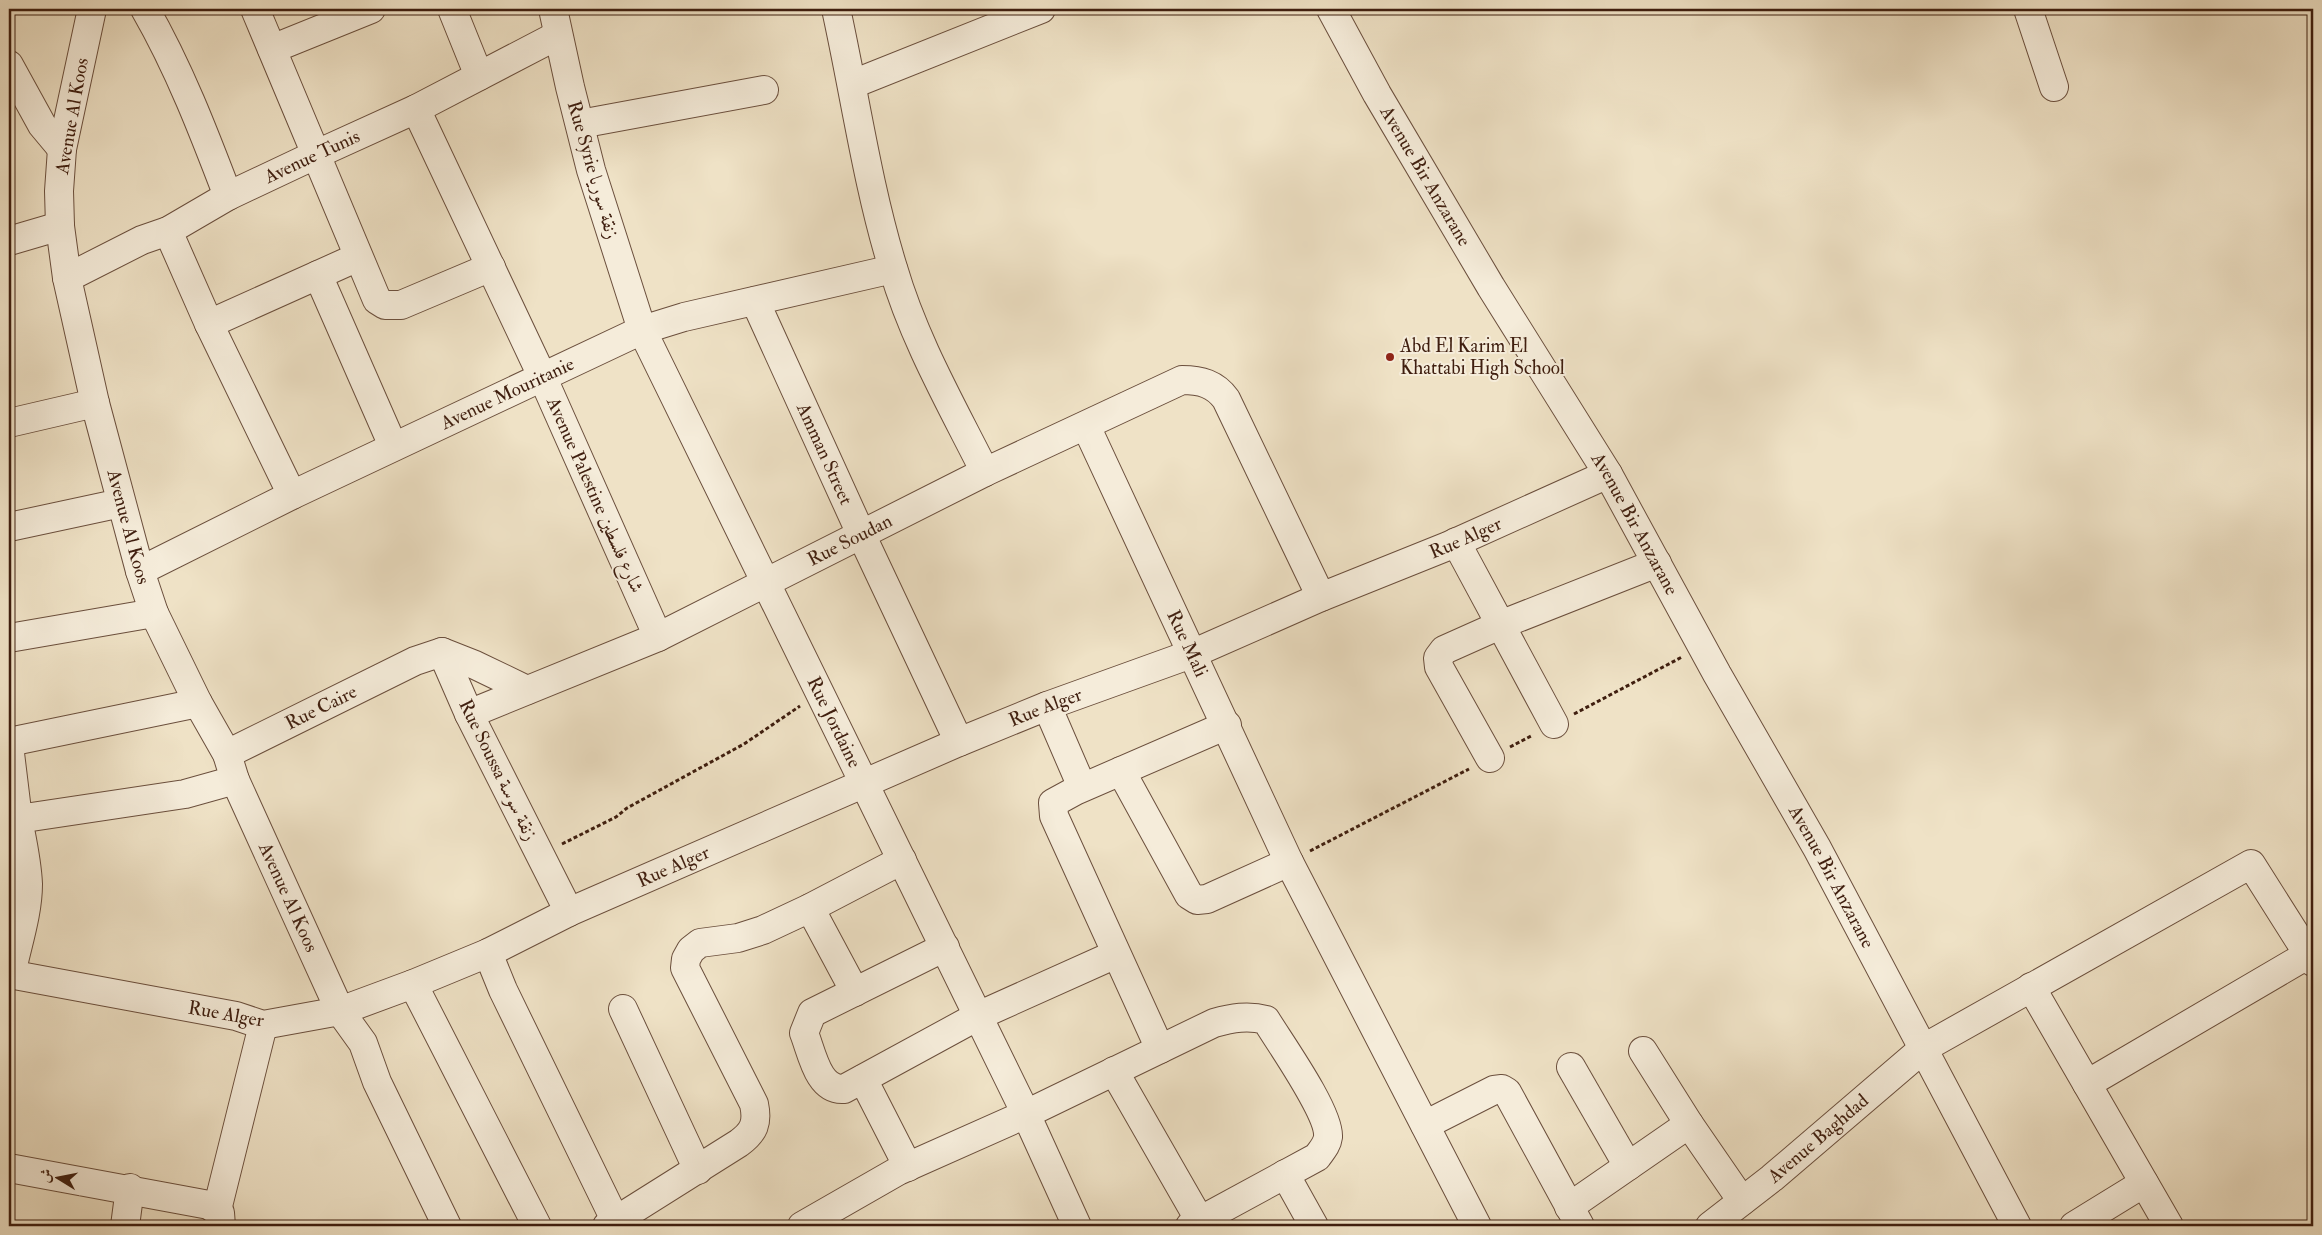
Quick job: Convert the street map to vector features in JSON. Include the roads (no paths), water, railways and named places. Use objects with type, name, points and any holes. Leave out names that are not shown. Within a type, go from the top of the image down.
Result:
[{"type":"street","name":"Avenue Al Koos","points":[[92,9],[62,149],[59,191],[60,226],[67,278],[94,403],[140,571],[154,613],[198,702],[227,754],[236,780],[340,1011],[363,1043],[378,1082],[447,1226]]},
{"type":"street","points":[[145,9],[164,44],[200,122],[228,196]]},
{"type":"street","points":[[256,9],[377,300],[393,306],[401,305],[490,267]]},
{"type":"street","points":[[272,49],[371,9]]},
{"type":"street","points":[[452,9],[479,76]]},
{"type":"street","name":"Rue Syrie زنقة سوريا","points":[[553,9],[591,170],[642,330]]},
{"type":"street","points":[[836,9],[879,215],[893,269],[932,365],[985,472]]},
{"type":"street","points":[[852,84],[1041,9]]},
{"type":"street","name":"Avenue Bir Anzarane","points":[[1331,9],[1377,94],[1491,287],[1608,474],[1717,674],[1817,848],[2017,1226]]},
{"type":"street","points":[[2028,9],[2054,87]]},
{"type":"street","name":"Avenue Tunis","points":[[67,278],[142,240],[168,231],[228,196],[416,109],[558,35]]},
{"type":"street","points":[[9,65],[42,125],[62,149]]},
{"type":"street","points":[[580,124],[764,90]]},
{"type":"street","name":"Avenue Palestine شارع فلسطين","points":[[416,109],[542,376],[658,637]]},
{"type":"street","points":[[9,241],[60,226]]},
{"type":"street","points":[[168,231],[209,324],[292,495]]},
{"type":"street","points":[[209,324],[358,257]]},
{"type":"street","name":"Avenue Mouritanie","points":[[140,571],[393,446],[642,330],[684,317],[893,269]]},
{"type":"street","points":[[318,275],[393,446]]},
{"type":"street","name":"Amman Street","points":[[755,301],[861,534],[959,742]]},
{"type":"street","name":"Rue Jordaine","points":[[642,330],[945,947],[1026,1114],[1077,1226]]},
{"type":"street","name":"Rue Soudan","points":[[469,714],[658,637],[985,472],[1182,380],[1205,382],[1219,390],[1226,399],[1321,597]]},
{"type":"street","points":[[9,423],[94,403]]},
{"type":"street","name":"Rue Mali","points":[[1086,426],[1194,653],[1289,862],[1477,1226]]},
{"type":"street","name":"Rue Alger","points":[[10,974],[236,1016],[263,1025],[340,1011],[488,953],[569,912],[865,785],[959,742],[1047,706],[1194,653],[1321,597],[1456,542],[1608,474]]},
{"type":"street","points":[[9,528],[121,503]]},
{"type":"street","points":[[1456,542],[1554,724]]},
{"type":"street","points":[[1490,758],[1439,667],[1438,658],[1444,650],[1500,625],[1657,563]]},
{"type":"street","points":[[9,638],[97,625],[154,613]]},
{"type":"street","points":[[442,652],[527,690]]},
{"type":"street","name":"Rue Caire","points":[[227,754],[415,661],[442,652]]},
{"type":"street","name":"Rue Soussa زنقة سوسة","points":[[442,652],[469,714],[569,912]]},
{"type":"street","points":[[10,974],[28,884],[9,743],[198,702]]},
{"type":"street","points":[[1047,706],[1082,788]]},
{"type":"street","points":[[1160,1049],[1054,816],[1053,803],[1082,788],[1227,725]]},
{"type":"street","points":[[1122,771],[1189,895],[1197,900],[1207,899],[1289,862]]},
{"type":"street","points":[[18,819],[185,794],[236,780]]},
{"type":"street","points":[[488,953],[503,990],[614,1225],[751,1134],[755,1124],[756,1114],[749,1093],[685,968],[686,959],[691,950],[700,943],[746,935],[810,908],[902,860]]},
{"type":"street","name":"Avenue Baghdad","points":[[1710,1226],[1924,1048],[2251,864],[2311,958]]},
{"type":"street","points":[[810,908],[856,992]]},
{"type":"street","points":[[945,947],[812,1013],[804,1034],[822,1077],[829,1086],[835,1090],[844,1089],[978,1016],[1116,954]]},
{"type":"street","points":[[2087,1084],[2311,958]]},
{"type":"street","points":[[413,984],[537,1226]]},
{"type":"street","points":[[2031,987],[2169,1226]]},
{"type":"street","points":[[623,1009],[698,1170]]},
{"type":"street","points":[[802,1226],[908,1167],[1026,1114],[1114,1071],[1160,1049],[1224,1020],[1253,1017],[1266,1020],[1323,1114],[1328,1135],[1326,1145],[1317,1157],[1285,1174],[1212,1221],[1114,1071]]},
{"type":"street","points":[[219,1218],[263,1025]]},
{"type":"street","points":[[1642,1051],[1742,1201]]},
{"type":"street","points":[[1571,1066],[1628,1166]]},
{"type":"street","points":[[863,1079],[908,1167]]},
{"type":"street","points":[[1425,1125],[1494,1090],[1502,1089],[1507,1092],[1575,1216],[1628,1166],[1689,1124]]},
{"type":"street","points":[[9,1168],[197,1201],[209,1205],[219,1218]]},
{"type":"street","points":[[1285,1174],[1314,1226]]},
{"type":"street","points":[[2074,1226],[2144,1183]]},
{"type":"street","points":[[125,1226],[130,1188]]},
{"type":"place","name":"Abd El Karim El Khattabi High School","points":[[1390,357]]}]
